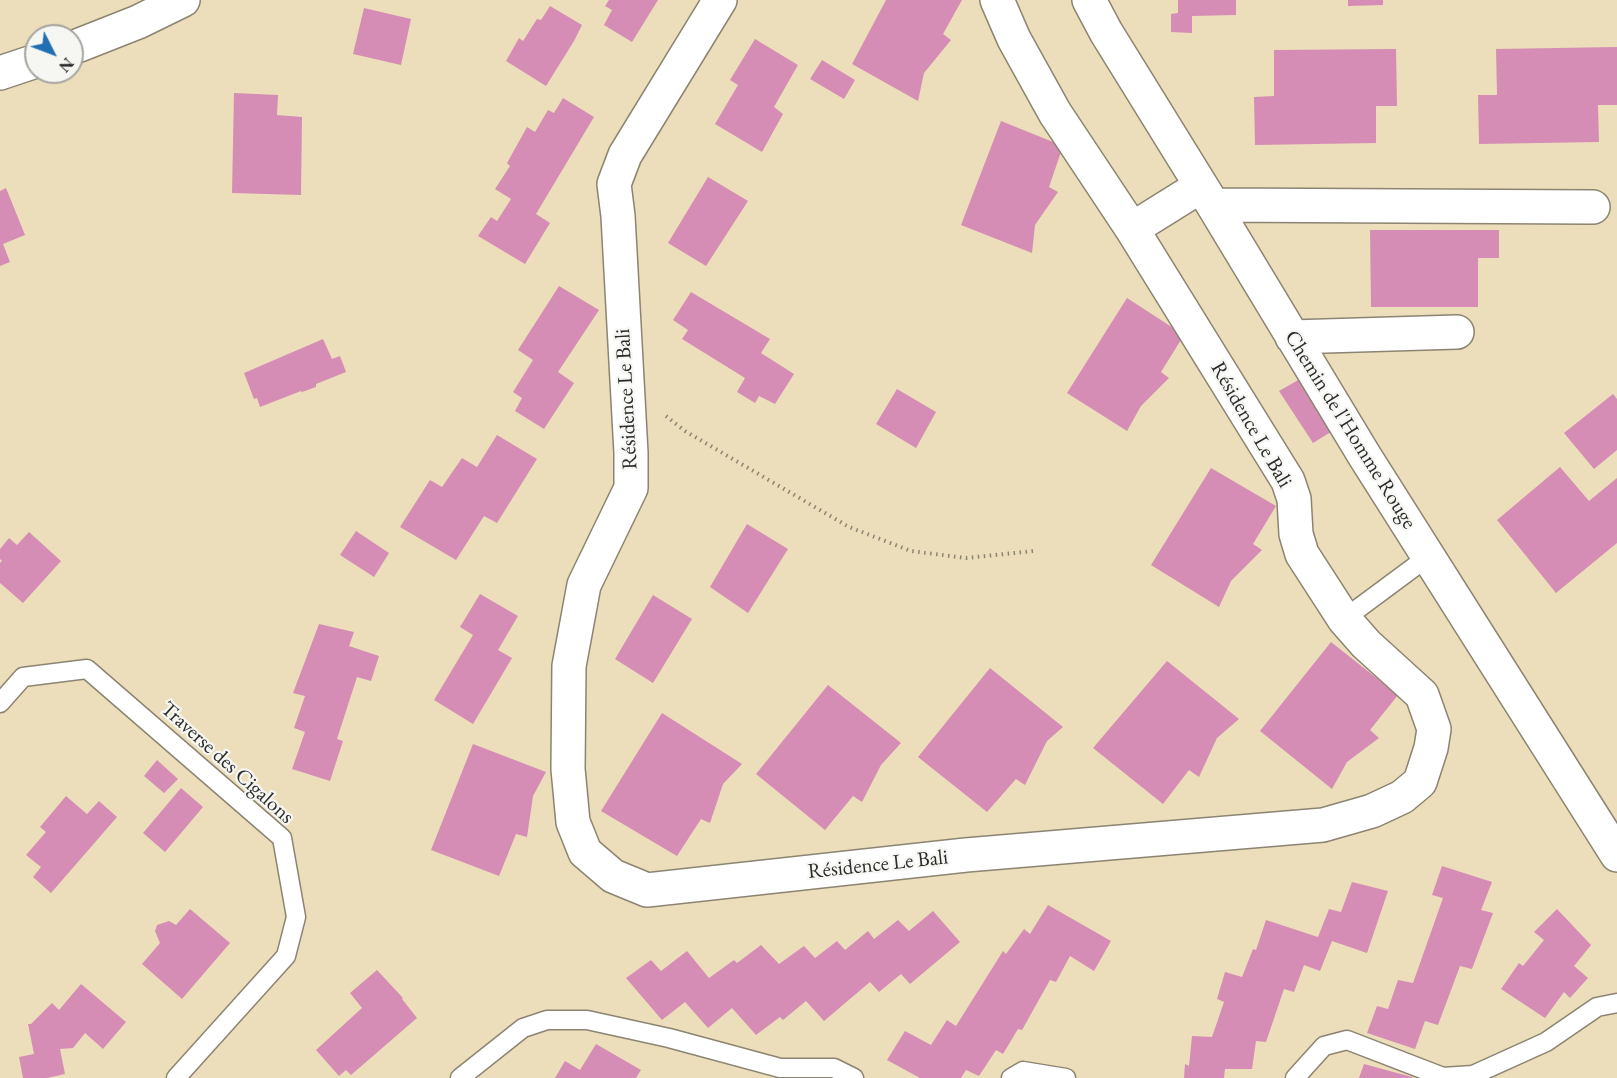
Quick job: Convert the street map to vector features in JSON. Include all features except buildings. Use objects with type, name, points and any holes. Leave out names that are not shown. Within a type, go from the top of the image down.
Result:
[{"type":"street","points":[[84,43],[138,22],[183,0]]},
{"type":"street","name":"Résidence Le Bali","points":[[720,0],[625,155],[614,184],[619,227],[631,488],[584,585],[569,666],[568,769],[573,822],[585,852],[613,876],[647,890],[966,855],[1323,825],[1372,811],[1402,797],[1420,782],[1431,748],[1434,729],[1422,695],[1366,645],[1344,619],[1302,554],[1296,534],[1294,500],[1288,481],[1131,229],[1055,113],[1014,39],[997,0]]},
{"type":"street","name":"Chemin de l'Homme Rouge","points":[[1089,0],[1106,32],[1364,455],[1617,855]]},
{"type":"street","points":[[0,73],[24,65]]},
{"type":"street","points":[[1131,229],[1207,196],[1593,207]]},
{"type":"street","points":[[1292,337],[1457,332]]},
{"type":"lane","points":[[1344,619],[1428,556]]},
{"type":"lane","name":"Traverse des Cigalons","points":[[0,703],[23,677],[87,669],[282,838],[297,918],[286,956],[176,1078]]},
{"type":"lane","points":[[1295,1078],[1324,1046],[1347,1040],[1443,1077],[1473,1076],[1546,1042],[1597,1007],[1617,1003]]},
{"type":"lane","points":[[460,1078],[523,1028],[548,1020],[587,1020],[669,1038],[780,1068],[834,1068],[854,1078]]},
{"type":"lane","points":[[1011,1078],[1023,1071],[1066,1078]]},
{"type":"path","points":[[627,386],[685,431],[849,527],[911,551],[966,558],[1034,551]]}]
